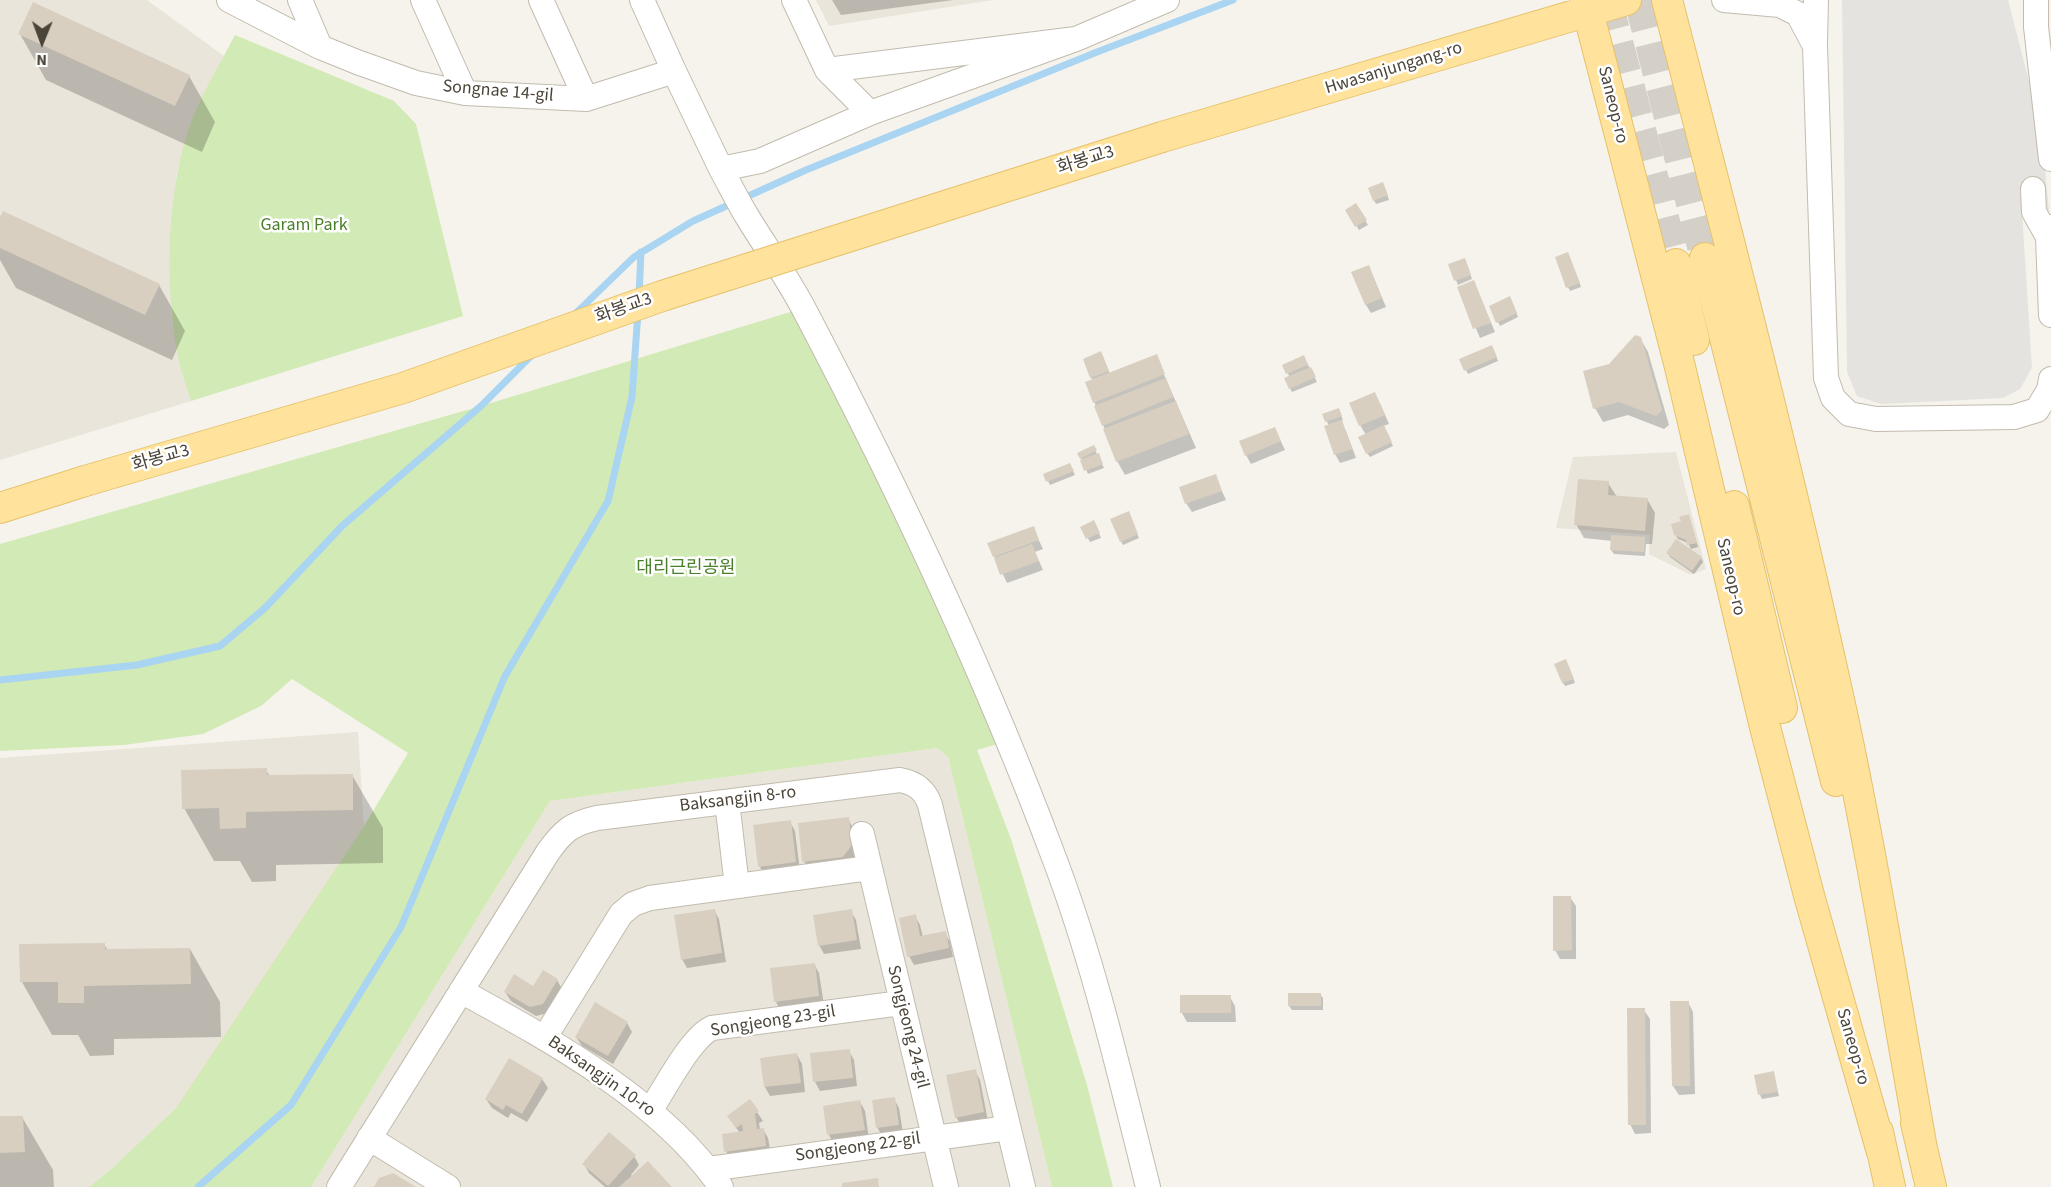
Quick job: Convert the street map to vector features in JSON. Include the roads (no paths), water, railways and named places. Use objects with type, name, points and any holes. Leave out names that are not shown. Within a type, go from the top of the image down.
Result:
[{"type":"main road","name":"Hwasanjungang-ro","points":[[1162,137],[1356,81],[1587,5],[1626,0]]},
{"type":"main road","points":[[1667,0],[1759,352],[1839,701],[1875,881],[1921,1143]]},
{"type":"main road","name":"Saneop-ro","points":[[1587,5],[1680,367],[1765,727],[1810,899],[1882,1152]]},
{"type":"main road","name":"화봉교3","points":[[0,508],[403,388],[662,296],[1162,137]]},
{"type":"main road","points":[[1705,258],[1856,862],[1931,1187]]},
{"type":"main road","name":"Saneop-ro","points":[[1676,264],[1764,628],[1890,1187]]},
{"type":"street","name":"Songnae 14-gil","points":[[229,0],[320,46],[416,83],[465,93],[586,99],[674,71]]},
{"type":"street","points":[[300,0],[320,46]]},
{"type":"street","points":[[423,0],[465,93]]},
{"type":"street","points":[[541,0],[586,99]]},
{"type":"street","points":[[642,0],[726,178],[804,310],[862,424],[966,642],[1054,858],[1092,972],[1148,1187]]},
{"type":"street","points":[[794,0],[827,70],[870,113]]},
{"type":"street","points":[[726,178],[760,160],[870,113],[1076,39],[1167,0]]},
{"type":"street","points":[[1724,0],[1780,5],[1798,14],[1815,45]]},
{"type":"street","points":[[1816,0],[1815,45],[1826,378],[1833,398],[1849,414],[1876,419],[2014,417],[2037,410],[2049,390],[2051,379]]},
{"type":"street","points":[[2025,0],[2036,27]]},
{"type":"street","points":[[2036,0],[2036,27],[2051,152]]},
{"type":"street","points":[[827,70],[1076,39]]},
{"type":"street","points":[[2033,189],[2034,212],[2049,232],[2051,315]]},
{"type":"street","name":"Baksangjin 8-ro","points":[[339,1187],[548,852],[566,829],[580,822],[597,818],[900,780],[910,782],[926,795],[1023,1187]]},
{"type":"street","points":[[727,802],[738,886]]},
{"type":"street","name":"Songjeong 24-gil","points":[[862,834],[945,1187]]},
{"type":"street","points":[[545,1037],[621,914],[633,904],[650,898],[869,868]]},
{"type":"street","name":"Baksangjin 10-ro","points":[[461,991],[545,1037],[650,1111],[684,1141],[715,1178]]},
{"type":"street","name":"Songjeong 23-gil","points":[[650,1111],[694,1042],[705,1031],[712,1028],[901,1003]]},
{"type":"street","name":"Songjeong 22-gil","points":[[715,1178],[934,1138],[1008,1128]]},
{"type":"street","points":[[369,1138],[448,1187]]},
{"type":"waterway","points":[[574,315],[634,257],[693,221],[806,170],[1097,52],[1233,0]]},
{"type":"waterway","points":[[639,295],[641,252]]},
{"type":"waterway","points":[[198,1187],[291,1105],[401,927],[505,676],[608,501],[632,397],[638,312]]},
{"type":"waterway","points":[[0,680],[137,665],[220,646],[265,608],[342,526],[481,406],[533,354]]},
{"type":"tunnel","points":[[1607,0],[1676,264]]},
{"type":"tunnel","points":[[1639,0],[1705,258]]},
{"type":"park label","name":"Garam Park","points":[[304,226]]},
{"type":"park label","name":"대리근린공원","points":[[686,569]]}]
